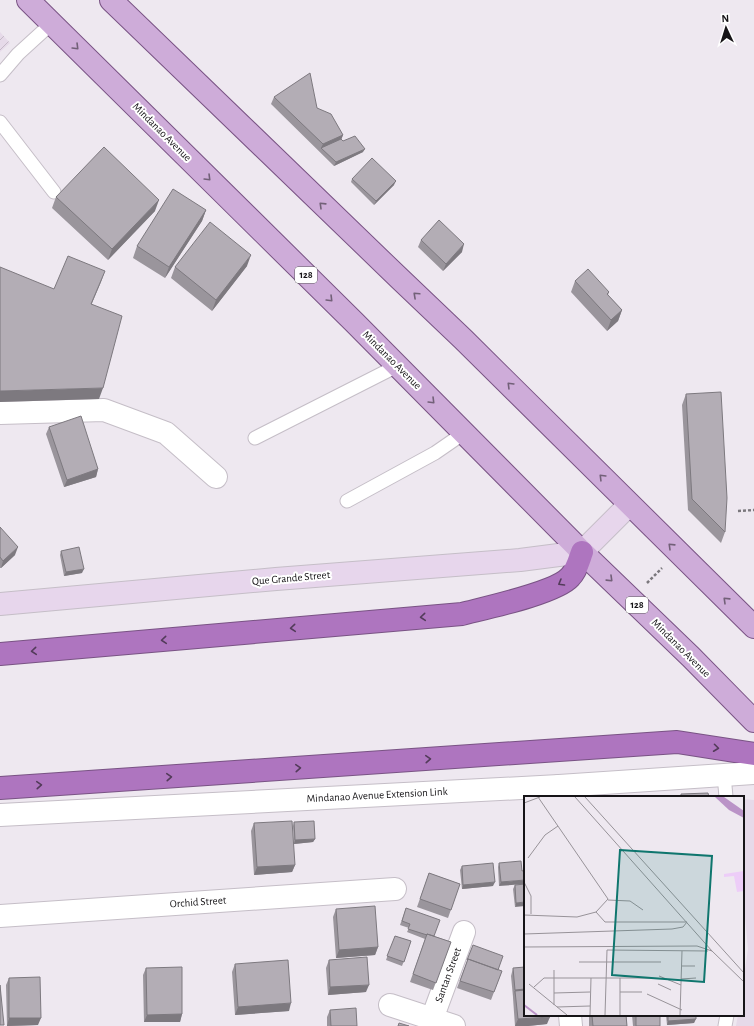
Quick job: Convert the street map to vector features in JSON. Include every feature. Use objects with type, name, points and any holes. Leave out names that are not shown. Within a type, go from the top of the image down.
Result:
[{"type":"highway","points":[[0,654],[462,614],[552,588],[570,578],[578,565],[582,552]]},
{"type":"highway","points":[[0,788],[677,742],[754,754]]},
{"type":"main road","name":"Mindanao Avenue","points":[[28,0],[582,552],[692,657],[754,721]]},
{"type":"main road","points":[[111,0],[393,273],[463,338],[754,628]]},
{"type":"main road","points":[[582,552],[629,505]]},
{"type":"main road","name":"Que Grande Street","points":[[0,604],[276,579],[520,560],[582,552]]},
{"type":"street","points":[[0,413],[104,410],[166,433],[216,477]]},
{"type":"street","name":"Mindanao Avenue Extension Link","points":[[0,815],[559,791],[754,773]]},
{"type":"street","name":"Orchid Street","points":[[0,916],[395,889]]},
{"type":"street","name":"Santan Street","points":[[447,1024],[464,932]]},
{"type":"street","points":[[390,1005],[447,1024]]},
{"type":"lane","points":[[0,75],[18,54],[52,23]]},
{"type":"lane","points":[[0,122],[54,192]]},
{"type":"lane","points":[[255,438],[397,366]]},
{"type":"lane","points":[[347,501],[435,453],[464,433]]},
{"type":"lane","points":[[724,775],[726,796]]},
{"type":"lane","points":[[725,1026],[727,1016]]},
{"type":"path","points":[[738,511],[754,510]]},
{"type":"path","points":[[631,599],[678,552]]},
{"type":"shaded area","points":[[0,32],[10,43],[0,52]]},
{"type":"shaded area","points":[[744,799],[754,800],[754,1026],[736,1026],[738,1016],[744,1016],[744,975],[748,949],[744,907]]},
{"type":"building","points":[[310,73],[317,108],[331,114],[343,135],[323,144],[274,97]]},
{"type":"building","points":[[355,136],[365,149],[336,162],[321,148],[341,139],[343,141]]},
{"type":"building","points":[[104,147],[159,200],[112,249],[56,197]]},
{"type":"building","points":[[372,158],[396,181],[376,201],[352,179]]},
{"type":"building","points":[[173,189],[206,210],[169,267],[137,246]]},
{"type":"building","points":[[439,220],[464,244],[446,264],[421,240]]},
{"type":"building","points":[[210,222],[251,255],[216,300],[175,267]]},
{"type":"building","points":[[68,256],[105,271],[91,304],[122,316],[103,388],[0,391],[0,267],[54,289]]},
{"type":"building","points":[[588,269],[609,292],[607,294],[622,310],[611,320],[575,281]]},
{"type":"building","points":[[721,392],[727,498],[725,532],[692,499],[686,394]]},
{"type":"building","points":[[81,416],[98,469],[67,480],[49,427]]},
{"type":"building","points":[[0,527],[18,547],[3,561],[0,557]]},
{"type":"building","points":[[79,547],[84,569],[66,572],[61,551]]},
{"type":"building","points":[[708,793],[709,796],[681,796],[681,794]]},
{"type":"building","points":[[292,821],[295,865],[257,867],[254,823]]},
{"type":"building","points":[[314,821],[315,839],[295,840],[294,822]]},
{"type":"building","points":[[521,861],[522,871],[524,870],[524,880],[501,882],[499,863]]},
{"type":"building","points":[[493,863],[495,882],[463,885],[462,866]]},
{"type":"building","points":[[429,873],[460,884],[451,910],[420,899]]},
{"type":"building","points":[[524,884],[524,902],[516,903],[515,885]]},
{"type":"building","points":[[375,906],[378,947],[339,950],[336,909]]},
{"type":"building","points":[[406,908],[440,920],[434,936],[408,929],[410,924],[402,921]]},
{"type":"building","points":[[427,934],[451,942],[436,983],[413,974]]},
{"type":"building","points":[[395,936],[411,941],[404,962],[387,956]]},
{"type":"building","points":[[473,945],[503,956],[498,970],[468,959],[467,960]]},
{"type":"building","points":[[367,957],[369,985],[330,987],[329,960]]},
{"type":"building","points":[[468,959],[502,971],[494,992],[460,981]]},
{"type":"building","points":[[288,960],[291,1003],[238,1007],[235,964]]},
{"type":"building","points":[[182,967],[182,1014],[147,1015],[146,968]]},
{"type":"building","points":[[524,967],[524,989],[515,990],[513,968]]},
{"type":"building","points":[[40,977],[41,1018],[9,1018],[9,978]]},
{"type":"building","points":[[0,985],[4,1025],[0,1025]]},
{"type":"building","points":[[524,990],[524,1016],[550,1017],[518,1019],[515,991]]},
{"type":"building","points":[[356,1008],[357,1026],[331,1026],[330,1010]]},
{"type":"building","points":[[592,1016],[626,1016],[627,1026],[593,1026]]},
{"type":"building","points":[[636,1016],[660,1016],[660,1026],[636,1026]]},
{"type":"building","points":[[668,1016],[696,1016],[696,1019],[668,1021]]},
{"type":"building","points":[[399,1023],[409,1026],[398,1026]]}]
